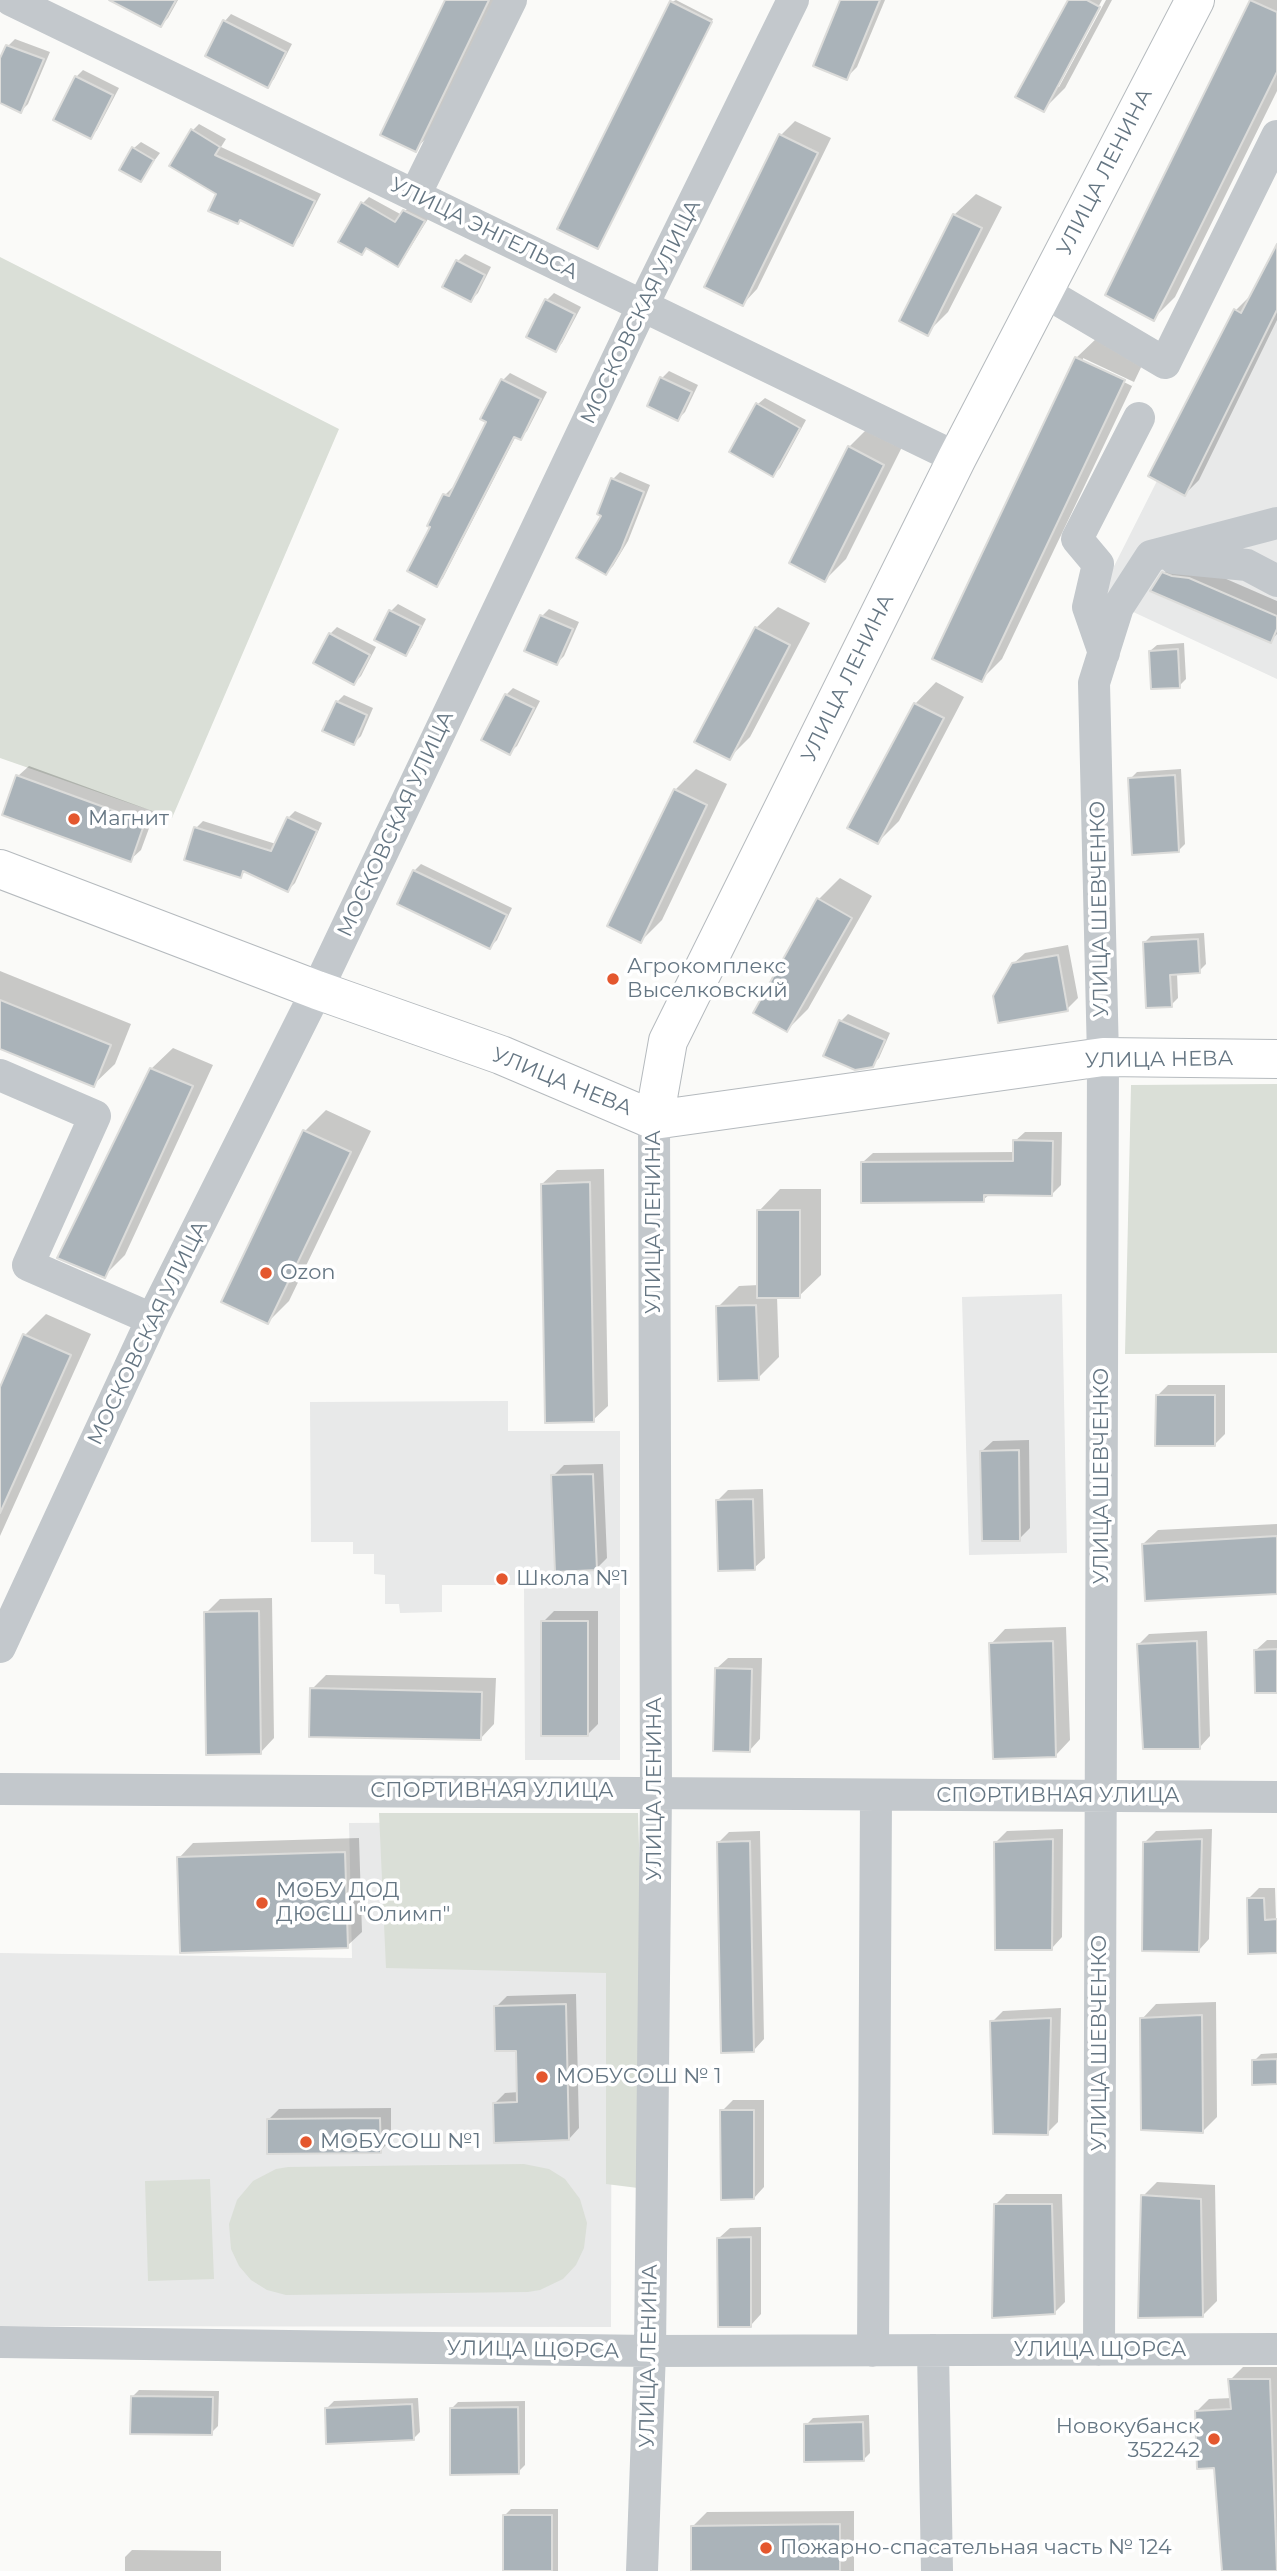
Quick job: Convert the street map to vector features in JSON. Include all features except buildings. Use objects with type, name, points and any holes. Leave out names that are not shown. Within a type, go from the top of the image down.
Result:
[{"type":"main road","name":"УЛИЦА ЛЕНИНА","points":[[654,1120],[668,1041],[957,458],[1195,0]]},
{"type":"main road","name":"УЛИЦА НЕВА","points":[[0,869],[317,990],[501,1055],[654,1120],[1103,1057],[1277,1059]]},
{"type":"street","name":"УЛИЦА ЭНГЕЛЬСА","points":[[11,0],[957,458]]},
{"type":"street","points":[[415,195],[512,0]]},
{"type":"street","name":"МОСКОВСКАЯ УЛИЦА","points":[[0,1647],[10,1602],[317,990],[642,307],[793,0]]},
{"type":"street","points":[[1043,291],[1166,363],[1277,136]]},
{"type":"street","points":[[1104,653],[1088,607],[1098,564],[1077,539],[1139,418]]},
{"type":"street","points":[[1151,556],[1277,523]]},
{"type":"street","points":[[1151,556],[1247,565],[1277,581]]},
{"type":"street","name":"УЛИЦА ШЕВЧЕНКО","points":[[1099,2350],[1103,1057],[1094,683],[1118,607],[1151,556]]},
{"type":"street","points":[[0,1075],[95,1116],[28,1265],[152,1319]]},
{"type":"street","name":"УЛИЦА ЛЕНИНА","points":[[642,2571],[650,2351],[656,1792],[654,1120]]},
{"type":"street","name":"СПОРТИВНАЯ УЛИЦА","points":[[0,1790],[1277,1797]]},
{"type":"street","points":[[873,2351],[876,1794]]},
{"type":"street","name":"УЛИЦА ЩОРСА","points":[[0,2342],[650,2351],[1277,2349]]},
{"type":"street","points":[[933,2350],[937,2571]]},
{"type":"shaded area","points":[[1277,243],[1277,679],[1099,596]]},
{"type":"shaded area","points":[[0,257],[339,429],[172,818],[0,758]]},
{"type":"shaded area","points":[[1277,1084],[1277,1353],[1125,1354],[1131,1085]]},
{"type":"shaded area","points":[[1062,1294],[1067,1553],[969,1555],[962,1297]]},
{"type":"shaded area","name":"Школа №1","points":[[508,1401],[508,1431],[620,1431],[620,1760],[525,1760],[524,1585],[442,1585],[442,1612],[400,1613],[399,1604],[385,1604],[385,1575],[374,1574],[374,1554],[353,1554],[353,1542],[311,1542],[310,1402]]},
{"type":"shaded area","points":[[379,1813],[638,1813],[643,1973],[638,2188],[606,2184],[606,1973],[386,1968]]},
{"type":"shaded area","name":"МОБУСОШ №1","points":[[612,1821],[611,2327],[0,2326],[0,1953],[352,1958],[349,1823]]},
{"type":"shaded area","points":[[524,2164],[549,2169],[565,2179],[580,2199],[587,2223],[584,2248],[576,2265],[563,2279],[540,2290],[286,2295],[267,2290],[251,2280],[239,2266],[231,2249],[229,2224],[237,2200],[253,2181],[276,2169]]},
{"type":"shaded area","points":[[210,2179],[214,2279],[148,2281],[145,2181]]},
{"type":"place","name":"Магнит","points":[[74,819]]},
{"type":"place","name":"Агрокомплекс Выселковский","points":[[613,979]]},
{"type":"place","name":"Ozon","points":[[266,1273]]},
{"type":"place","name":"Школа №1","points":[[502,1579]]},
{"type":"place","name":"МОБУ ДОД ДЮСШ \"Олимп\"","points":[[262,1903]]},
{"type":"place","name":"МОБУСОШ № 1","points":[[542,2077]]},
{"type":"place","name":"МОБУСОШ №1","points":[[306,2142]]},
{"type":"place","name":"Новокубанск 352242","points":[[1214,2439]]},
{"type":"place","name":"Пожарно-спасательная часть № 124","points":[[766,2548]]}]
